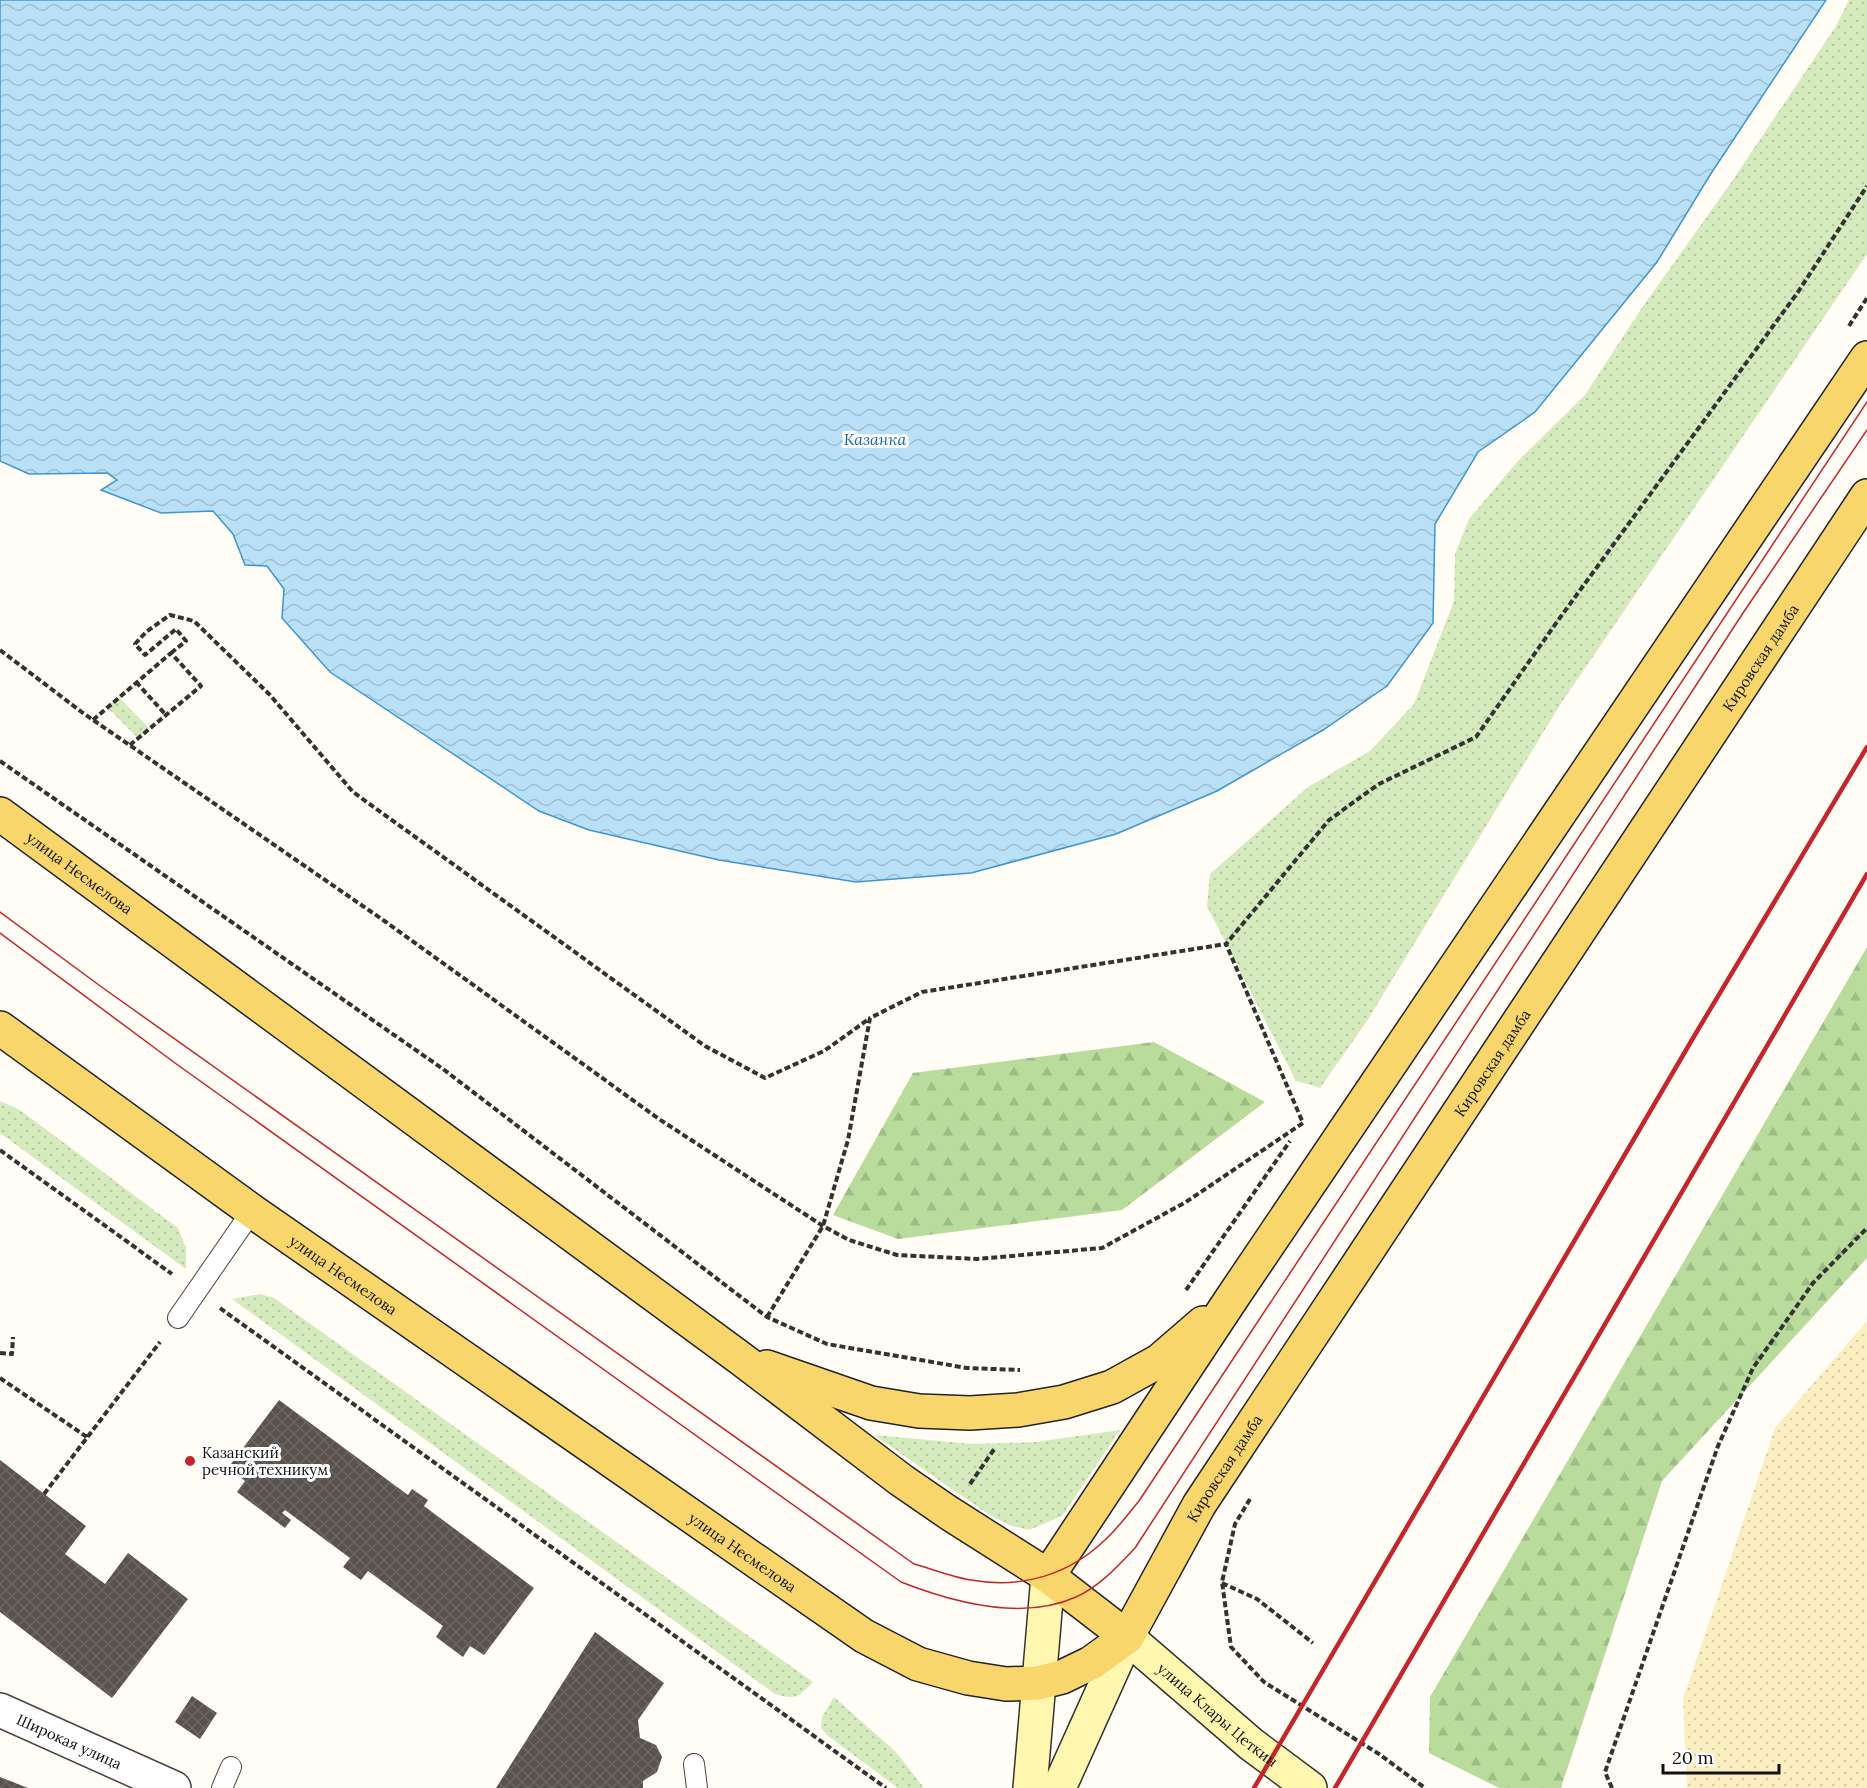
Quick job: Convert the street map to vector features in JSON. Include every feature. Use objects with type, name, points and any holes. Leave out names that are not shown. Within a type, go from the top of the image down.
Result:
[{"type":"main road","points":[[1030,1788],[1048,1576],[1232,1298],[1867,357]]},
{"type":"main road","name":"Кировская дамба","points":[[1127,1637],[1199,1505],[1867,495]]},
{"type":"main road","name":"улица Несмелова","points":[[0,814],[740,1358],[911,1487],[1048,1576],[1127,1637],[1090,1663],[1062,1677],[1038,1683],[1006,1684],[968,1678],[918,1664],[864,1636],[252,1211],[0,1028]]},
{"type":"main road","name":"улица Несмелова","points":[[740,1358],[871,1403],[919,1411],[970,1413],[1018,1410],[1064,1402],[1112,1387],[1158,1361],[1232,1298]]},
{"type":"main road","points":[[1059,1788],[1127,1637]]},
{"type":"main road","name":"улица Клары Цеткин","points":[[1127,1637],[1251,1744],[1310,1788]]},
{"type":"street","name":"Широкая улица","points":[[0,1710],[174,1788]]},
{"type":"lane","points":[[178,1318],[252,1211]]},
{"type":"lane","points":[[694,1764],[697,1788]]},
{"type":"lane","points":[[222,1788],[231,1767]]},
{"type":"path","points":[[93,720],[186,641],[176,629],[145,655],[135,644],[146,632],[170,615],[194,621],[270,695],[353,792],[705,1046],[765,1078],[824,1051],[870,1018],[922,992],[1226,944],[1329,820],[1379,783],[1476,737],[1559,619],[1798,292],[1867,186]]},
{"type":"path","points":[[1844,334],[1867,298]]},
{"type":"path","points":[[0,650],[93,720],[376,915],[659,1119],[823,1226],[849,1240],[897,1255],[977,1259],[1102,1248],[1186,1202],[1303,1123]]},
{"type":"path","points":[[130,745],[201,686],[171,653]]},
{"type":"path","points":[[136,682],[166,715]]},
{"type":"path","points":[[0,761],[443,1069],[767,1317],[826,1344],[967,1368],[1024,1370]]},
{"type":"path","points":[[1226,944],[1303,1123]]},
{"type":"path","points":[[767,1317],[823,1226],[848,1140],[870,1018]]},
{"type":"path","points":[[1185,1290],[1310,1114]]},
{"type":"path","points":[[0,1150],[886,1788]]},
{"type":"path","points":[[1612,1788],[1605,1772],[1718,1446],[1753,1368],[1813,1283],[1867,1228]]},
{"type":"path","points":[[44,1494],[178,1318]]},
{"type":"path","points":[[0,1353],[12,1354],[13,1337]]},
{"type":"path","points":[[0,1378],[87,1437]]},
{"type":"path","points":[[968,1487],[999,1443]]},
{"type":"path","points":[[1254,1493],[1235,1524],[1222,1582],[1231,1647],[1264,1682],[1379,1754],[1425,1788]]},
{"type":"path","points":[[1222,1582],[1257,1599],[1313,1642]]},
{"type":"green space","points":[[1849,0],[1867,0],[1867,254],[1560,705],[1367,1021],[1320,1088],[1296,1081],[1207,906],[1210,874],[1308,787],[1370,751],[1414,704],[1454,601],[1455,554],[1469,519],[1517,462],[1585,395],[1639,312],[1730,184],[1836,26]]},
{"type":"green space","points":[[119,697],[149,728],[138,738],[107,707]]},
{"type":"green space","points":[[1867,947],[1867,1258],[1662,1481],[1561,1788],[1499,1788],[1429,1753],[1430,1697]]},
{"type":"green space","points":[[1154,1042],[1265,1102],[1122,1210],[898,1239],[833,1215],[913,1073]]},
{"type":"green space","points":[[0,1101],[20,1110],[178,1228],[186,1248],[186,1269],[0,1133]]},
{"type":"green space","points":[[260,1294],[274,1298],[813,1682],[796,1696],[787,1697],[775,1694],[232,1299]]},
{"type":"green space","points":[[1120,1430],[1062,1516],[1029,1530],[1009,1525],[988,1514],[874,1435],[973,1444],[1036,1442]]},
{"type":"green space","points":[[834,1697],[896,1752],[924,1788],[898,1788],[828,1736],[821,1728],[822,1717]]},
{"type":"sand","points":[[1867,1321],[1867,1788],[1687,1788],[1683,1699],[1775,1428]]},
{"type":"water","name":"Казанка","points":[[0,0],[1826,0],[1710,175],[1657,262],[1535,412],[1478,452],[1435,524],[1433,623],[1387,686],[1323,730],[1217,791],[1116,834],[971,873],[856,882],[719,860],[589,830],[539,811],[330,672],[282,618],[284,589],[267,566],[245,565],[233,534],[213,511],[161,513],[101,490],[117,480],[107,473],[29,474],[0,461]]},
{"type":"building","points":[[279,1400],[408,1495],[412,1489],[428,1500],[424,1506],[534,1588],[484,1655],[470,1646],[463,1657],[436,1637],[443,1626],[368,1571],[361,1580],[343,1567],[350,1558],[285,1510],[282,1513],[291,1520],[285,1528],[237,1492],[245,1481],[228,1468]]},
{"type":"building","points":[[0,1460],[86,1526],[65,1554],[105,1584],[128,1553],[188,1599],[112,1698],[0,1612]]},
{"type":"building","points":[[595,1632],[664,1683],[638,1720],[640,1738],[656,1745],[662,1757],[657,1772],[643,1781],[643,1788],[496,1788]]},
{"type":"building","points":[[192,1696],[217,1713],[200,1739],[175,1722]]},
{"type":"building","points":[[0,1777],[28,1788],[0,1788]]},
{"type":"tram line","points":[[0,912],[103,988],[914,1564],[957,1577],[990,1582],[1008,1582],[1044,1576],[1076,1562],[1092,1551],[1115,1530],[1139,1501],[1867,402]]},
{"type":"tram line","points":[[0,933],[175,1063],[901,1582],[942,1596],[988,1606],[1033,1608],[1055,1604],[1093,1588],[1135,1548],[1743,613],[1867,430]]},
{"type":"railway","points":[[1254,1788],[1696,1033],[1867,747]]},
{"type":"railway","points":[[1335,1788],[1867,874]]},
{"type":"place","name":"Казанский речной техникум","points":[[190,1461]]}]
